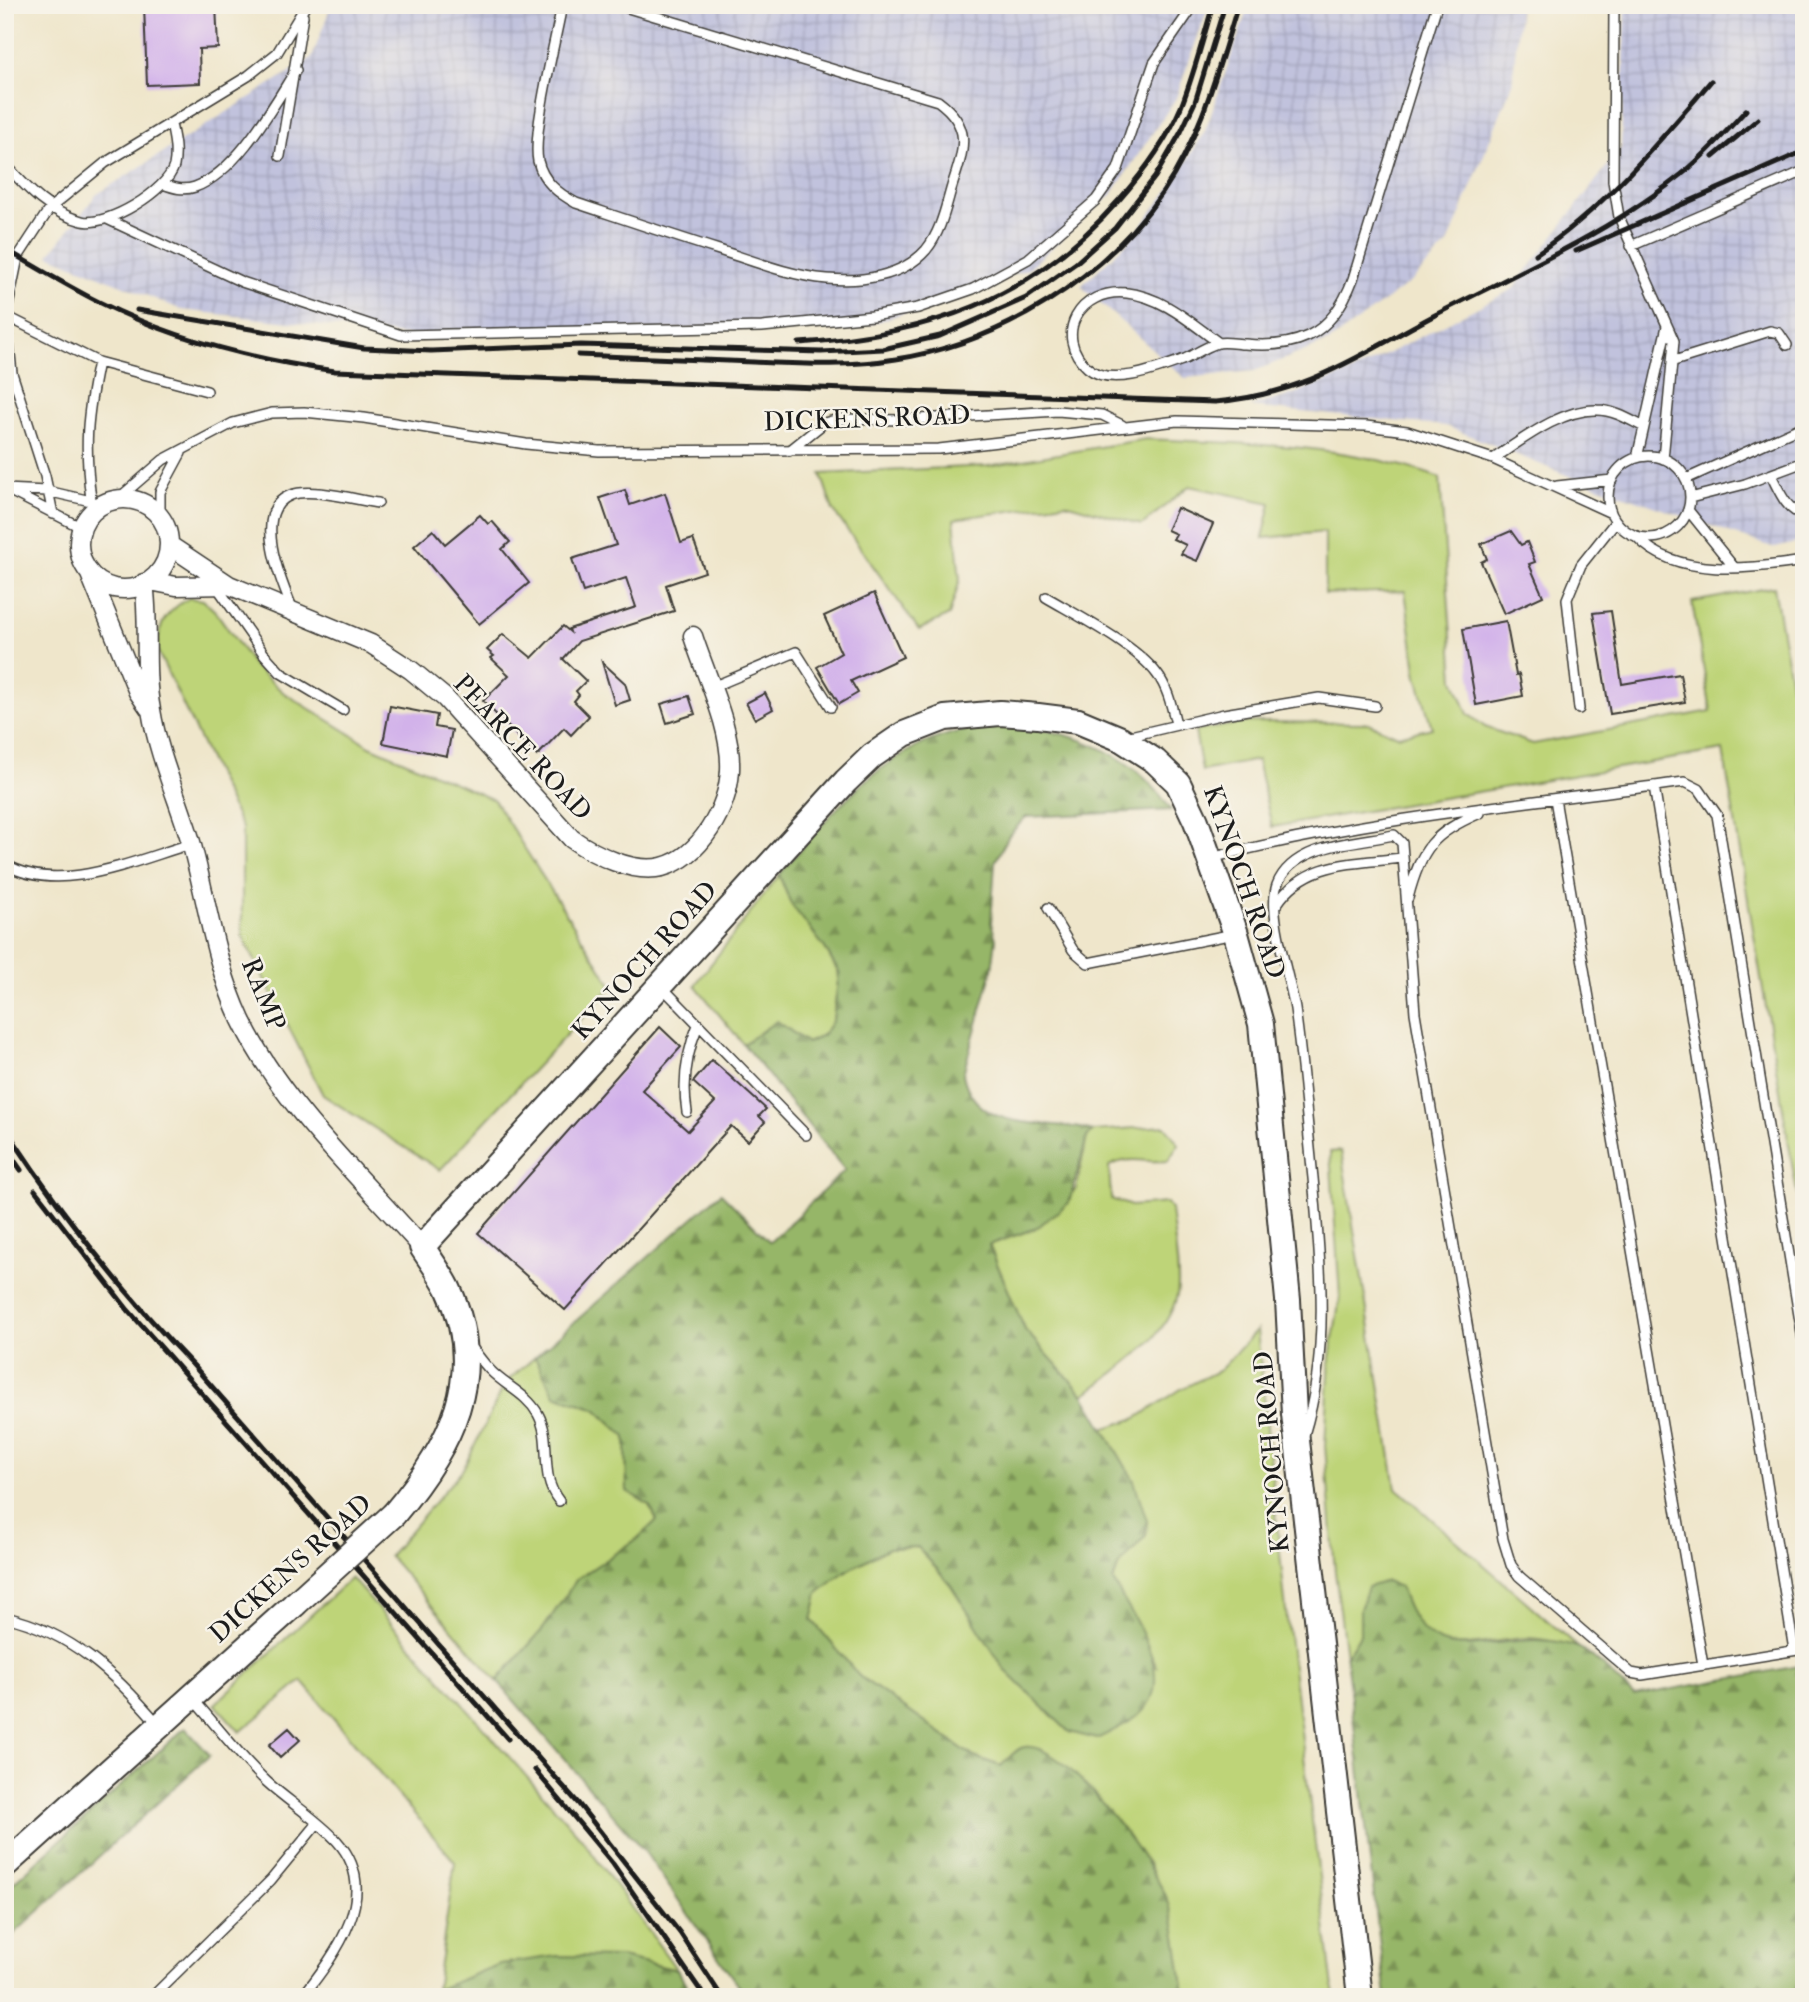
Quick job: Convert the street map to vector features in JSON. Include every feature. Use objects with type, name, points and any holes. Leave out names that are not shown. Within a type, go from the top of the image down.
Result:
[{"type":"street","points":[[133,500],[148,506],[160,517],[169,545],[161,570],[147,582],[118,589],[103,584],[90,573],[81,559],[79,544],[82,528],[90,514],[104,501],[133,500]]},
{"type":"street","name":"PEARCE ROAD","points":[[169,545],[222,585],[294,611],[371,644],[411,670],[445,698],[572,839],[592,853],[640,867],[662,867],[679,859],[703,839],[726,793],[730,769],[727,748],[693,636]]},
{"type":"street","name":"RAMP","points":[[90,573],[138,692],[151,711]]},
{"type":"street","name":"PEARCE ROAD","points":[[147,582],[176,586],[222,585]]},
{"type":"street","name":"RAMP","points":[[147,582],[145,656],[151,711],[191,844],[223,969],[240,1019],[288,1093],[422,1247]]},
{"type":"street","name":"KYNOCH ROAD","points":[[422,1247],[872,755],[904,734],[945,718],[1000,713],[1078,721],[1121,739],[1155,761],[1178,783],[1196,821],[1236,934],[1261,1024],[1288,1300],[1299,1454],[1360,1997]]},
{"type":"street","name":"DICKENS ROAD","points":[[5,1865],[394,1514],[424,1478],[449,1437],[465,1384],[463,1335],[448,1289],[422,1247]]},
{"type":"lane","points":[[562,5],[538,148],[538,160],[545,180],[558,193],[576,204],[765,265],[826,279],[872,279],[907,265],[926,249],[940,225],[963,151],[963,130],[953,112],[938,101],[618,5]]},
{"type":"lane","points":[[107,219],[242,282],[401,335],[762,327],[846,319],[918,308],[973,289],[1028,259],[1096,200],[1118,169],[1154,63],[1194,5]]},
{"type":"lane","points":[[1219,343],[1160,301],[1127,293],[1098,294],[1083,306],[1074,321],[1072,335],[1078,355],[1089,369],[1110,377],[1184,359],[1219,343],[1264,344],[1295,341],[1322,327],[1345,300],[1437,5]]},
{"type":"lane","points":[[1614,5],[1613,181],[1619,217],[1674,341],[1663,459]]},
{"type":"lane","points":[[280,156],[305,10]]},
{"type":"lane","points":[[53,514],[45,476],[33,447],[12,373],[6,316],[19,257],[50,208],[105,163],[248,76],[277,53],[305,10]]},
{"type":"lane","points":[[163,184],[179,189],[187,188],[213,176],[236,156],[296,70]]},
{"type":"lane","points":[[5,164],[50,208],[83,221],[107,219],[131,208],[163,184],[173,169],[176,151],[171,124]]},
{"type":"lane","points":[[1631,246],[1804,171]]},
{"type":"lane","points":[[6,316],[98,362],[207,391]]},
{"type":"lane","points":[[1637,458],[1667,326]]},
{"type":"lane","points":[[1674,361],[1770,331],[1779,333],[1787,345]]},
{"type":"lane","points":[[98,362],[86,420],[85,454],[104,501]]},
{"type":"lane","points":[[789,451],[824,422],[839,419],[902,420],[1058,411],[1102,415],[1122,425]]},
{"type":"lane","name":"DICKENS ROAD","points":[[104,501],[163,460],[181,453],[233,423],[272,413],[304,412],[364,418],[526,444],[599,451],[939,449],[1035,440],[1122,425],[1214,420],[1366,426],[1406,431],[1493,459],[1555,486],[1614,517]]},
{"type":"lane","points":[[1493,459],[1543,428],[1583,412],[1611,412],[1644,427]]},
{"type":"lane","points":[[1686,479],[1804,426]]},
{"type":"lane","points":[[160,517],[160,492],[181,453]]},
{"type":"lane","points":[[1636,536],[1661,536],[1673,531],[1688,510],[1690,498],[1686,479],[1680,470],[1663,459],[1637,458],[1618,471],[1612,480],[1608,497],[1614,517],[1655,554],[1680,565],[1733,566],[1804,561]]},
{"type":"lane","points":[[1690,498],[1770,475],[1804,462]]},
{"type":"lane","points":[[1770,475],[1794,512],[1804,515]]},
{"type":"lane","name":"DICKENS ROAD","points":[[1555,486],[1612,480]]},
{"type":"lane","points":[[5,489],[47,491],[104,501]]},
{"type":"lane","points":[[5,489],[82,528]]},
{"type":"lane","points":[[294,611],[279,576],[271,544],[274,511],[290,495],[306,493],[378,503]]},
{"type":"lane","points":[[1688,510],[1733,566]]},
{"type":"lane","points":[[1579,709],[1567,599],[1581,565],[1614,517]]},
{"type":"lane","points":[[222,585],[264,654],[281,673],[343,710]]},
{"type":"lane","points":[[1046,597],[1105,632],[1157,673],[1165,688],[1176,724]]},
{"type":"lane","points":[[710,688],[796,652],[831,707]]},
{"type":"lane","points":[[1121,739],[1176,724],[1319,698],[1375,706]]},
{"type":"lane","points":[[1209,859],[1278,840],[1492,808],[1685,782],[1699,789],[1717,815],[1804,1346]]},
{"type":"lane","points":[[1299,1454],[1310,1413],[1323,1306],[1302,1057],[1292,992],[1274,908],[1277,885],[1285,872],[1311,852],[1394,835],[1402,843],[1415,1013],[1506,1553],[1520,1576],[1631,1673],[1643,1675],[1799,1649],[1654,786]]},
{"type":"lane","points":[[1555,799],[1703,1665]]},
{"type":"lane","points":[[1406,905],[1415,873],[1434,839],[1455,824],[1492,808]]},
{"type":"lane","points":[[5,864],[28,875],[60,879],[191,844]]},
{"type":"lane","points":[[1274,908],[1287,888],[1319,869],[1402,858]]},
{"type":"lane","points":[[1048,908],[1073,950],[1088,963],[1236,934]]},
{"type":"lane","points":[[661,986],[806,1135]]},
{"type":"lane","points":[[687,1112],[684,1075],[690,1044],[698,1025]]},
{"type":"lane","points":[[463,1335],[491,1371],[523,1395],[537,1412],[541,1423],[548,1481],[559,1501]]},
{"type":"lane","points":[[5,1617],[60,1637],[92,1656],[127,1687],[159,1725]]},
{"type":"lane","points":[[191,1697],[265,1780],[334,1838],[354,1867],[356,1903],[346,1938],[302,1997]]},
{"type":"lane","points":[[152,1997],[262,1889],[317,1824]]},
{"type":"shaded area","points":[[331,5],[1209,5],[1176,98],[1112,194],[1028,269],[872,324],[413,336],[182,310],[49,255],[96,195],[312,58]]},
{"type":"shaded area","points":[[1249,5],[1520,5],[1512,85],[1448,244],[1412,281],[1330,341],[1254,371],[1185,378],[1081,286],[1131,239],[1171,187],[1205,131]]},
{"type":"shaded area","points":[[1626,5],[1804,5],[1804,541],[1775,548],[1576,479],[1446,426],[1250,407],[1288,396],[1358,369],[1513,289],[1621,148]]},
{"type":"green space","points":[[1146,439],[1295,447],[1368,458],[1440,478],[1454,679],[1468,714],[1485,727],[1533,744],[1711,711],[1692,602],[1774,587],[1804,758],[1804,1235],[1723,750],[1272,827],[1257,760],[1202,771],[1195,731],[1249,722],[1368,723],[1398,736],[1432,728],[1417,677],[1405,591],[1325,594],[1325,532],[1263,538],[1271,503],[1189,486],[1142,525],[1065,503],[954,519],[960,580],[949,615],[919,630],[833,510],[821,474],[988,466]]},
{"type":"green space","points":[[189,598],[203,600],[216,612],[254,666],[284,693],[370,746],[494,800],[612,986],[440,1170],[323,1095],[242,935],[242,828],[157,650],[159,632],[165,619],[174,608]]},
{"type":"green space","points":[[1009,725],[1057,733],[1101,748],[1139,774],[1171,810],[1026,817],[1009,835],[995,862],[991,923],[996,939],[992,970],[963,1074],[971,1094],[983,1108],[998,1116],[1016,1121],[1093,1131],[1087,1137],[1069,1203],[1036,1228],[989,1245],[1025,1330],[1084,1395],[1134,1481],[1147,1521],[1146,1535],[1118,1567],[1113,1581],[1149,1651],[1155,1687],[1149,1704],[1135,1718],[1117,1729],[1097,1739],[1069,1732],[1005,1670],[950,1584],[918,1547],[888,1548],[844,1572],[818,1593],[812,1620],[859,1676],[974,1757],[1001,1766],[1021,1748],[1038,1749],[1059,1761],[1082,1781],[1105,1806],[1160,1884],[1171,1912],[1185,1997],[746,1997],[645,1852],[497,1681],[543,1629],[577,1579],[637,1539],[657,1520],[649,1505],[627,1491],[626,1437],[596,1409],[555,1395],[535,1357],[721,1193],[770,1242],[845,1170],[743,1044],[777,1021],[807,1043],[823,1035],[833,1020],[839,973],[825,948],[791,904],[779,875],[852,794],[877,772],[905,753],[935,739],[970,729]]},
{"type":"green space","points":[[779,875],[791,904],[825,948],[839,974],[833,1020],[823,1035],[807,1043],[777,1021],[743,1044],[695,985]]},
{"type":"green space","points":[[1165,1126],[1179,1144],[1168,1161],[1132,1160],[1109,1166],[1111,1199],[1131,1206],[1167,1203],[1171,1209],[1176,1253],[1177,1295],[1163,1326],[1152,1340],[1084,1395],[1025,1330],[989,1245],[1036,1228],[1076,1189],[1087,1137],[1093,1131]]},
{"type":"green space","points":[[1341,1151],[1396,1488],[1579,1648],[1532,1638],[1463,1645],[1433,1640],[1421,1629],[1410,1612],[1400,1587],[1360,1609],[1360,1635],[1346,1657],[1335,1572],[1325,1446],[1330,1357],[1340,1297],[1330,1152]]},
{"type":"green space","points":[[1257,1330],[1286,1611],[1334,1997],[1185,1997],[1168,1902],[1148,1863],[1021,1748],[1001,1766],[974,1757],[859,1676],[812,1620],[818,1593],[844,1572],[888,1548],[918,1547],[950,1584],[1157,1667],[1113,1581],[1118,1567],[1146,1535],[1134,1481],[1102,1429],[1137,1418],[1181,1389],[1220,1370]]},
{"type":"green space","points":[[535,1357],[555,1395],[596,1409],[626,1437],[627,1491],[649,1505],[657,1521],[637,1539],[577,1579],[543,1629],[497,1681],[389,1556],[463,1469],[506,1382]]},
{"type":"green space","points":[[351,1578],[581,1838],[677,1970],[621,1957],[500,1964],[436,1990],[455,1862],[302,1681],[240,1732],[215,1704]]},
{"type":"green space","points":[[1386,1581],[1400,1587],[1414,1618],[1430,1636],[1450,1644],[1472,1646],[1522,1640],[1549,1641],[1577,1647],[1598,1662],[1634,1696],[1804,1665],[1804,1997],[1386,1997],[1346,1657],[1360,1635],[1360,1609],[1368,1587]]},
{"type":"green space","points":[[185,1728],[210,1755],[5,1942],[5,1890]]},
{"type":"green space","points":[[557,1956],[621,1957],[677,1970],[694,1997],[435,1997],[436,1990],[500,1964]]},
{"type":"building","points":[[144,5],[216,5],[218,48],[199,49],[200,83],[147,85]]},
{"type":"building","points":[[625,490],[630,505],[665,493],[681,543],[693,539],[705,572],[666,585],[674,611],[579,641],[563,659],[586,681],[576,691],[579,695],[574,701],[589,716],[571,735],[564,728],[537,756],[483,701],[509,675],[491,658],[494,656],[487,650],[503,634],[532,658],[563,626],[570,632],[569,629],[636,607],[626,578],[583,592],[572,559],[616,545],[600,498]]},
{"type":"building","points":[[1177,508],[1213,524],[1197,561],[1181,554],[1186,545],[1173,539],[1176,534],[1167,530]]},
{"type":"building","points":[[480,515],[488,524],[492,521],[510,542],[502,549],[529,583],[479,624],[414,546],[433,530],[445,544]]},
{"type":"building","points":[[1511,531],[1521,545],[1527,542],[1535,562],[1529,564],[1543,596],[1504,614],[1481,562],[1487,559],[1481,544]]},
{"type":"building","points":[[874,593],[903,657],[851,681],[858,693],[839,704],[817,667],[841,653],[824,616]]},
{"type":"building","points":[[1611,611],[1622,684],[1680,674],[1685,702],[1610,714],[1593,613]]},
{"type":"building","points":[[1506,621],[1516,675],[1519,674],[1523,696],[1476,705],[1463,629]]},
{"type":"building","points":[[602,662],[625,683],[630,700],[615,705]]},
{"type":"building","points":[[765,693],[773,709],[755,719],[746,703]]},
{"type":"building","points":[[689,696],[695,714],[667,723],[661,704]]},
{"type":"building","points":[[390,706],[437,715],[435,727],[452,730],[447,756],[383,743]]},
{"type":"building","points":[[660,1027],[681,1047],[642,1090],[688,1131],[715,1102],[693,1082],[712,1060],[766,1109],[759,1116],[765,1122],[748,1141],[731,1126],[565,1310],[478,1233]]},
{"type":"building","points":[[289,1728],[300,1740],[280,1758],[269,1745]]},
{"type":"railway","points":[[799,343],[846,339],[891,331],[934,321],[975,306],[1014,287],[1086,235],[1119,200],[1162,144],[1186,95],[1213,5]]},
{"type":"railway","points":[[137,310],[364,348],[431,351],[581,345],[821,352],[883,349],[940,336],[1026,298],[1076,263],[1115,228],[1155,177],[1181,132],[1195,102],[1225,5]]},
{"type":"railway","points":[[578,355],[807,364],[860,363],[935,351],[1011,322],[1080,279],[1111,253],[1163,192],[1198,125],[1216,78],[1238,5]]},
{"type":"railway","points":[[1536,254],[1561,236],[1607,195],[1650,151],[1711,81]]},
{"type":"railway","points":[[5,249],[87,296],[184,337],[275,361],[335,371],[1215,402],[1277,391],[1330,371],[1597,232],[1687,170],[1746,110]]},
{"type":"railway","points":[[1713,157],[1758,119]]},
{"type":"railway","points":[[1576,251],[1804,151]]},
{"type":"railway","points":[[5,1128],[70,1221],[117,1280],[578,1803],[680,1933],[722,1997]]},
{"type":"railway","points":[[5,1147],[21,1170]]},
{"type":"railway","points":[[35,1190],[128,1310],[508,1739]]},
{"type":"railway","points":[[535,1770],[613,1864],[705,1997]]}]
